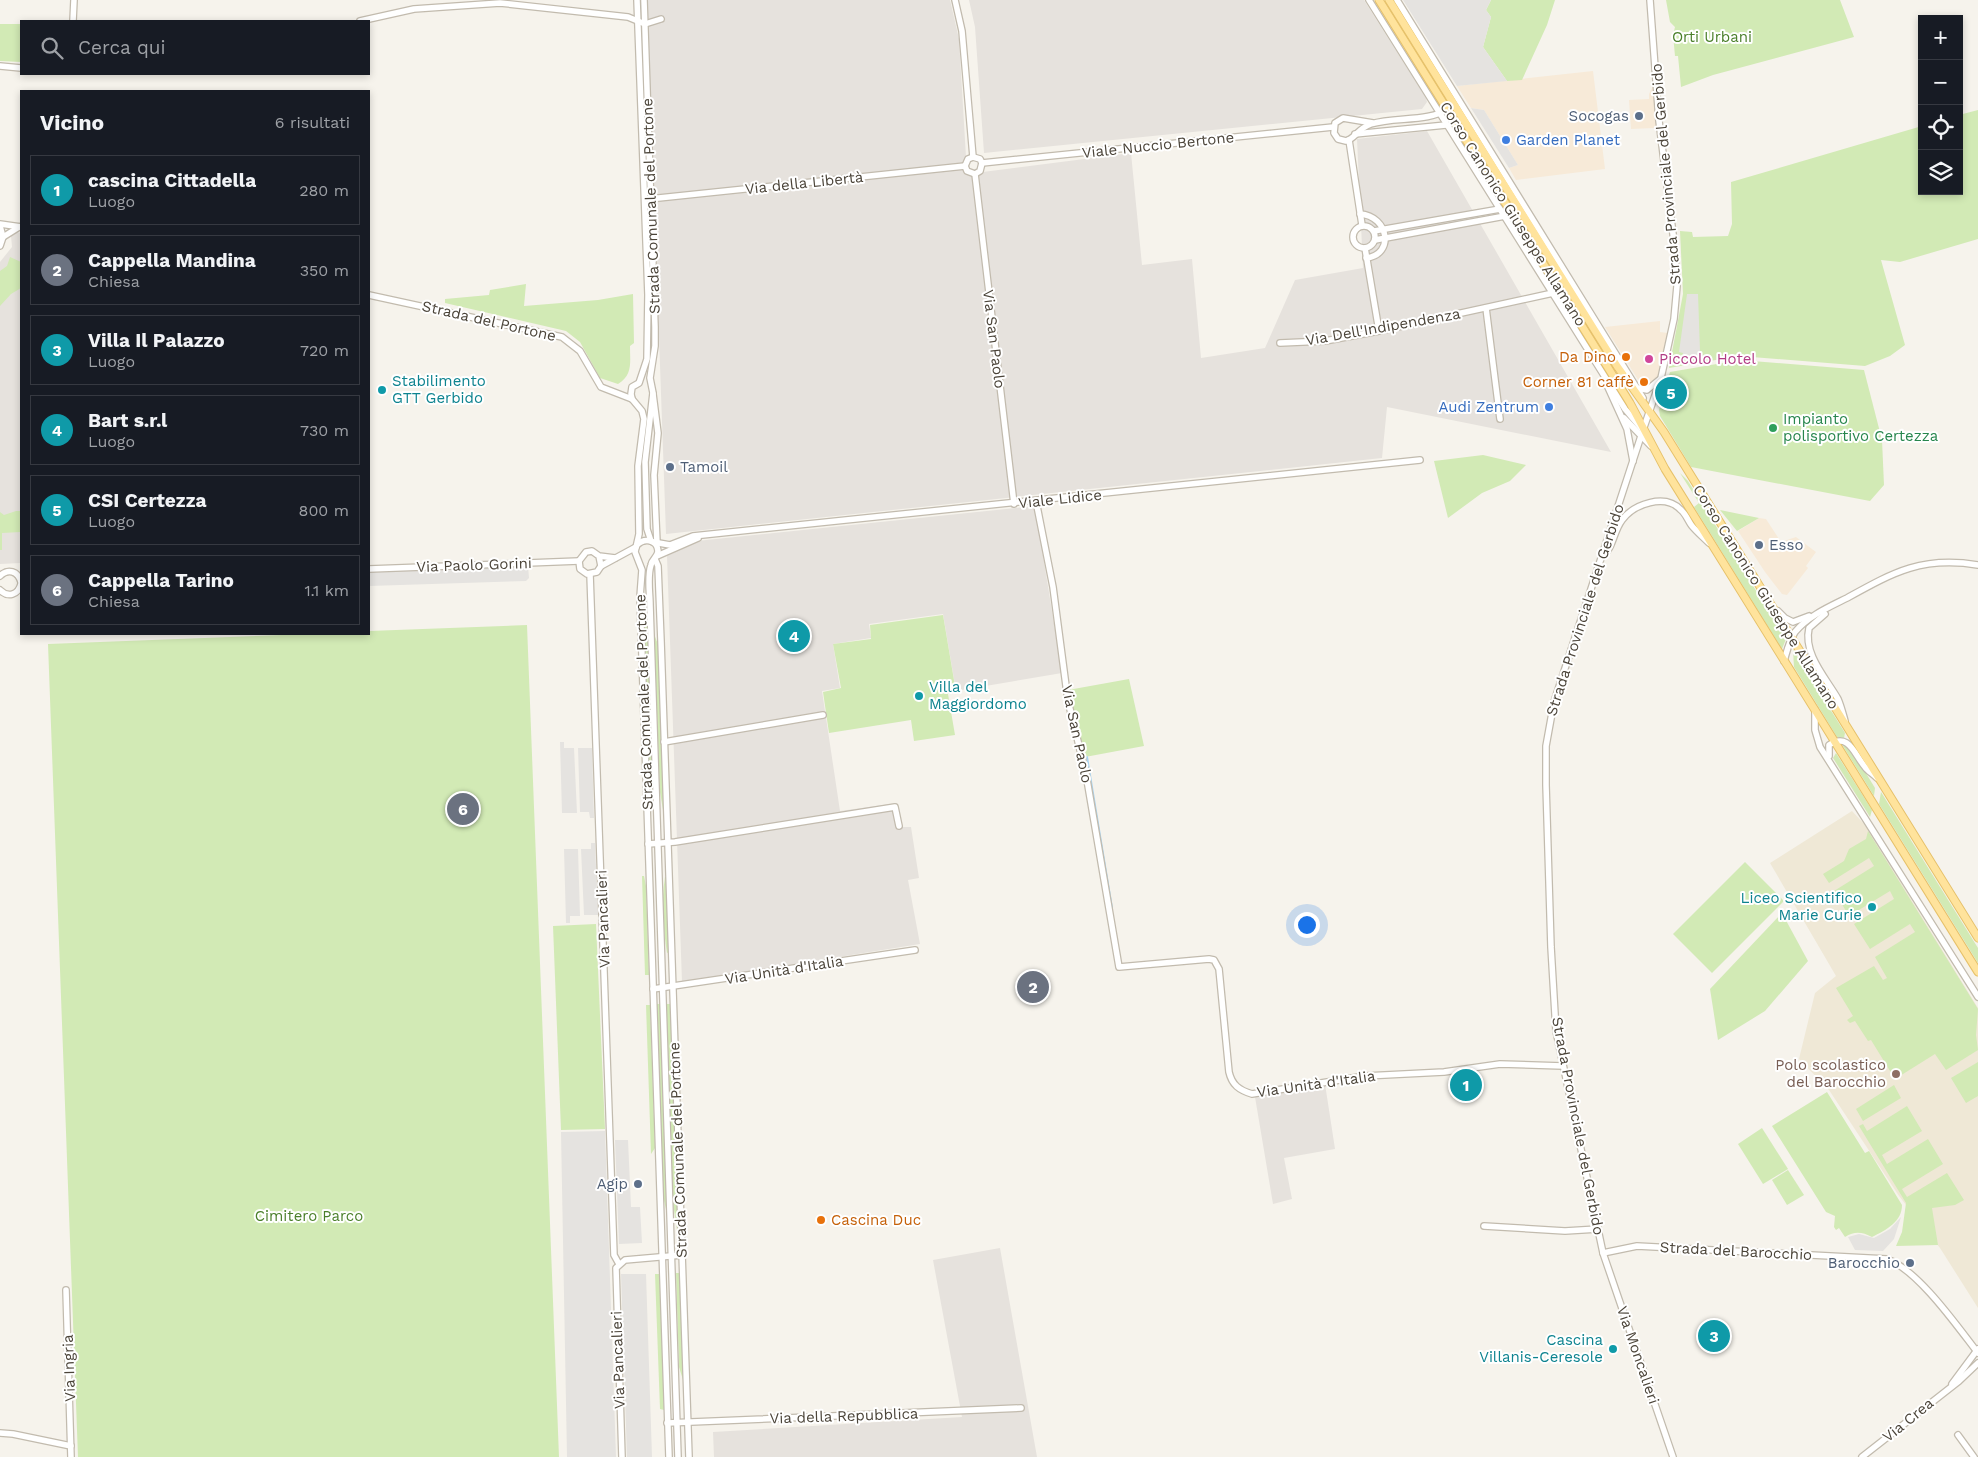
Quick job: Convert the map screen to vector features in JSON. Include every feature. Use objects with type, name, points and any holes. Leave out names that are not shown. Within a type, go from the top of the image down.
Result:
[{"type":"main road","name":"Corso Canonico Giuseppe Allamano","points":[[1379,0],[1630,403],[1642,433],[1652,446],[1978,972]]},
{"type":"main road","name":"Corso Canonico Giuseppe Allamano","points":[[1389,0],[1457,103],[1617,366],[1686,468],[1978,938]]},
{"type":"street","points":[[73,20],[74,0]]},
{"type":"street","name":"Strada Comunale del Portone","points":[[637,0],[648,343],[645,368],[639,382]]},
{"type":"street","name":"Strada Comunale del Portone","points":[[644,0],[655,346],[650,378],[658,433],[654,480],[654,542]]},
{"type":"street","points":[[955,0],[962,31],[973,157]]},
{"type":"street","name":"Corso Canonico Giuseppe Allamano","points":[[1369,0],[1604,376],[1642,433]]},
{"type":"street","name":"Corso Canonico Giuseppe Allamano","points":[[1397,0],[1457,103],[1637,388],[1649,413]]},
{"type":"street","name":"Strada Provinciale del Gerbido","points":[[1603,1253],[1563,1066],[1553,996],[1546,746],[1554,702],[1661,378],[1674,319],[1677,274],[1659,121],[1650,0]]},
{"type":"street","points":[[364,20],[414,9],[500,3],[628,17],[644,24],[661,19]]},
{"type":"street","points":[[0,66],[20,68]]},
{"type":"street","name":"Viale Nuccio Bertone","points":[[982,163],[1334,127],[1335,123],[1343,118],[1373,123],[1422,117],[1440,114],[1457,103]]},
{"type":"street","points":[[1410,128],[1422,117]]},
{"type":"street","points":[[1352,121],[1356,133],[1446,124]]},
{"type":"street","name":"Viale Nuccio Bertone","points":[[1349,140],[1356,133],[1373,123]]},
{"type":"street","points":[[1334,127],[1334,133],[1338,139],[1349,140],[1362,226]]},
{"type":"street","points":[[1350,148],[1363,133]]},
{"type":"street","points":[[973,157],[980,159],[982,163],[982,169],[976,174],[967,171],[965,166],[966,161],[973,157]]},
{"type":"street","name":"Via della Libertà","points":[[644,199],[965,166]]},
{"type":"street","name":"Via San Paolo","points":[[976,174],[1014,504]]},
{"type":"street","points":[[1374,232],[1500,209]]},
{"type":"street","points":[[1360,214],[1378,220],[1386,238],[1380,251],[1374,256],[1366,258]]},
{"type":"street","points":[[1375,240],[1374,232],[1368,226],[1362,226],[1354,230],[1352,237],[1357,246],[1365,248],[1370,246],[1375,240],[1505,216]]},
{"type":"street","points":[[0,246],[3,237],[0,225],[20,227]]},
{"type":"street","points":[[3,237],[20,227]]},
{"type":"street","points":[[1365,248],[1378,331]]},
{"type":"street","name":"Via Dell'Indipendenza","points":[[1280,343],[1325,341],[1552,293]]},
{"type":"street","name":"Strada del Portone","points":[[370,295],[562,337],[580,351],[598,384],[614,393]]},
{"type":"street","points":[[1486,308],[1500,419]]},
{"type":"street","name":"Corso Canonico Giuseppe Allamano","points":[[1604,376],[1626,429],[1632,462]]},
{"type":"street","points":[[1637,388],[1650,388],[1661,378]]},
{"type":"street","points":[[614,393],[632,387],[639,382],[644,382],[652,390]]},
{"type":"street","points":[[632,387],[632,399]]},
{"type":"street","name":"Strada Comunale del Portone","points":[[652,390],[645,479],[646,500],[654,542],[657,548],[650,577],[650,620],[659,843],[678,1457]]},
{"type":"street","points":[[614,393],[632,399],[638,404],[644,404],[651,400]]},
{"type":"street","name":"Strada Comunale del Portone","points":[[638,404],[644,414],[644,424],[638,466],[639,534],[636,546],[642,570],[640,597],[668,1457]]},
{"type":"street","name":"Corso Canonico Giuseppe Allamano","points":[[1620,412],[1642,433]]},
{"type":"street","name":"Viale Lidice","points":[[654,542],[670,545],[688,537],[1420,460]]},
{"type":"street","name":"Strada Comunale del Portone","points":[[645,479],[655,506]]},
{"type":"street","points":[[646,500],[654,480]]},
{"type":"street","name":"Via San Paolo","points":[[1036,501],[1053,587],[1068,701],[1086,774],[1119,967]]},
{"type":"street","points":[[1600,559],[1609,551],[1617,528],[1628,514],[1641,505],[1656,502],[1679,508],[1693,527],[1715,550]]},
{"type":"street","name":"Viale Lidice","points":[[655,558],[700,537]]},
{"type":"street","points":[[579,561],[580,569],[590,574],[597,572],[601,566],[643,540],[654,542]]},
{"type":"street","name":"Via Paolo Gorini","points":[[370,569],[579,561],[586,552],[592,551],[600,556],[638,558]]},
{"type":"street","points":[[600,556],[601,566]]},
{"type":"street","points":[[638,558],[646,562],[655,558]]},
{"type":"street","name":"Strada Comunale del Portone","points":[[655,558],[658,566],[661,641],[689,1457]]},
{"type":"street","points":[[1784,661],[1792,638],[1810,619],[1883,577],[1912,567],[1943,562],[1978,565]]},
{"type":"street","points":[[0,576],[8,571],[18,571]]},
{"type":"street","name":"Via Pancalieri","points":[[590,574],[614,1255],[619,1264],[616,1268],[616,1281],[622,1457]]},
{"type":"street","points":[[0,590],[6,594],[12,594],[18,591],[20,586]]},
{"type":"street","points":[[1766,596],[1781,615],[1793,622],[1801,620],[1834,600],[1846,598]]},
{"type":"street","points":[[1846,598],[1812,624],[1808,638],[1815,661],[1838,700],[1847,727]]},
{"type":"street","name":"Strada Comunale del Portone","points":[[650,620],[661,641]]},
{"type":"street","name":"Corso Canonico Giuseppe Allamano","points":[[1815,710],[1817,739],[1978,997]]},
{"type":"street","points":[[664,742],[823,715]]},
{"type":"street","points":[[1829,758],[1828,748],[1835,741]]},
{"type":"street","name":"Corso Canonico Giuseppe Allamano","points":[[1835,741],[1845,741],[1849,744],[1865,766],[1881,781]]},
{"type":"street","points":[[648,844],[895,807],[899,826]]},
{"type":"street","name":"Via Unità d'Italia","points":[[653,989],[915,950]]},
{"type":"street","name":"Via Unità d'Italia","points":[[1119,967],[1214,960],[1219,969],[1231,1081],[1237,1088],[1252,1094],[1365,1076],[1444,1072],[1500,1064],[1563,1066]]},
{"type":"street","points":[[1484,1226],[1556,1230],[1598,1229]]},
{"type":"street","name":"Strada del Barocchio","points":[[1603,1253],[1637,1246],[1887,1259],[1896,1262],[1914,1276],[1977,1351]]},
{"type":"street","name":"Via Moncalieri","points":[[1603,1253],[1673,1457]]},
{"type":"street","points":[[619,1264],[630,1259],[682,1255]]},
{"type":"street","name":"Via Ingria","points":[[66,1290],[71,1457]]},
{"type":"street","name":"Via Crea","points":[[1951,1386],[1977,1351]]},
{"type":"street","name":"Via Crea","points":[[1863,1456],[1978,1363]]},
{"type":"street","name":"Via della Repubblica","points":[[667,1423],[1020,1408]]},
{"type":"street","points":[[0,1433],[5,1432],[71,1446]]},
{"type":"street","points":[[1958,1435],[1974,1457]]},
{"type":"shaded area","points":[[647,0],[950,0],[959,39],[967,174],[1131,153],[1142,265],[1192,259],[1201,358],[1265,348],[1295,280],[1363,268],[1357,139],[1427,131],[1611,452],[1387,407],[1382,458],[666,534]]},
{"type":"shaded area","points":[[969,0],[1364,0],[1427,102],[1422,109],[984,153],[975,27]]},
{"type":"shaded area","points":[[1403,0],[1491,0],[1486,10],[1491,17],[1483,47],[1507,81],[1457,86]]},
{"type":"shaded area","points":[[1593,71],[1605,169],[1516,180],[1509,168],[1518,165],[1484,110],[1471,108],[1457,86]]},
{"type":"shaded area","points":[[1654,84],[1658,132],[1654,128],[1631,129],[1629,100],[1649,99],[1649,94]]},
{"type":"shaded area","points":[[1471,108],[1484,110],[1518,165],[1509,168]]},
{"type":"shaded area","points":[[17,232],[20,233],[20,563],[0,564],[0,262],[12,247],[11,236]]},
{"type":"shaded area","points":[[1687,294],[1698,294],[1700,351],[1705,359],[1683,356],[1683,353],[1679,352]]},
{"type":"shaded area","points":[[1660,321],[1660,332],[1668,333],[1657,379],[1648,388],[1642,386],[1605,327]]},
{"type":"shaded area","points":[[1035,506],[1062,673],[956,691],[943,614],[869,624],[871,638],[833,644],[840,688],[822,691],[840,811],[897,803],[902,827],[911,827],[919,878],[908,880],[920,944],[682,982],[667,556],[697,541]]},
{"type":"shaded area","points":[[1759,518],[1766,519],[1781,542],[1796,537],[1816,552],[1806,566],[1808,568],[1787,595],[1782,594],[1765,572],[1738,531]]},
{"type":"shaded area","points":[[528,566],[529,578],[526,581],[370,586],[370,571]]},
{"type":"shaded area","points":[[560,742],[564,742],[564,748],[574,748],[577,813],[562,813]]},
{"type":"shaded area","points":[[578,748],[592,748],[594,818],[590,818],[589,812],[580,812]]},
{"type":"shaded area","name":"Polo scolastico del Barocchio","points":[[1852,811],[1866,826],[1978,1008],[1978,1308],[1940,1248],[1899,1196],[1829,1090],[1799,1059],[1815,993],[1836,976],[1770,863]]},
{"type":"shaded area","points":[[591,843],[595,843],[598,915],[584,915],[581,849],[591,849]]},
{"type":"shaded area","points":[[564,849],[578,849],[580,916],[570,916],[570,923],[566,923]]},
{"type":"shaded area","points":[[1325,1084],[1335,1149],[1284,1158],[1292,1199],[1273,1204],[1255,1097]]},
{"type":"shaded area","points":[[605,1131],[616,1457],[567,1457],[561,1132]]},
{"type":"shaded area","points":[[615,1140],[628,1140],[631,1207],[640,1207],[642,1243],[619,1244]]},
{"type":"shaded area","points":[[1901,1217],[1894,1239],[1883,1251],[1855,1250],[1848,1237],[1859,1234],[1874,1238],[1890,1229]]},
{"type":"shaded area","points":[[1000,1248],[1037,1457],[714,1457],[713,1432],[962,1417],[933,1260]]},
{"type":"shaded area","points":[[621,1274],[646,1274],[652,1457],[627,1457]]},
{"type":"green space","points":[[1491,0],[1555,0],[1547,25],[1522,80],[1507,81],[1483,47],[1491,17],[1486,10]]},
{"type":"green space","name":"Orti Urbani","points":[[1666,0],[1840,0],[1854,37],[1713,75],[1681,87],[1678,56],[1675,56],[1673,35],[1675,27],[1670,22]]},
{"type":"green space","points":[[0,24],[20,24],[20,62],[0,61]]},
{"type":"green space","points":[[1978,110],[1978,239],[1900,262],[1881,260],[1905,345],[1890,356],[1865,366],[1739,356],[1669,368],[1683,294],[1680,231],[1692,232],[1693,237],[1728,236],[1732,224],[1731,182],[1918,127],[1918,195],[1963,195],[1963,114]]},
{"type":"green space","points":[[10,257],[20,262],[20,289],[11,294],[0,306],[0,271],[7,266]]},
{"type":"green space","points":[[526,284],[524,306],[598,300],[633,294],[634,343],[630,346],[630,368],[626,377],[618,384],[600,378],[580,342],[566,331],[445,303],[445,299],[489,295],[490,290]]},
{"type":"green space","name":"Impianto polisportivo Certezza","points":[[1740,360],[1864,370],[1882,440],[1884,485],[1870,501],[1691,467],[1660,416],[1659,410],[1670,372]]},
{"type":"green space","points":[[1483,455],[1526,465],[1510,481],[1482,493],[1448,518],[1434,461]]},
{"type":"green space","points":[[1680,473],[1688,481],[1786,639],[1782,649],[1694,507],[1699,503]]},
{"type":"green space","points":[[1720,510],[1759,518],[1737,531]]},
{"type":"green space","points":[[20,511],[20,532],[2,533],[2,550],[0,550],[0,512],[4,515]]},
{"type":"green space","points":[[643,590],[649,645],[652,784],[648,761]]},
{"type":"green space","points":[[943,615],[956,692],[948,694],[955,735],[914,741],[911,720],[829,733],[823,692],[841,688],[833,644],[871,639],[870,625]]},
{"type":"green space","name":"Cimitero Parco","points":[[527,625],[559,1457],[78,1457],[48,644],[283,635],[370,635],[370,631]]},
{"type":"green space","points":[[654,634],[659,647],[665,810],[663,810],[660,792]]},
{"type":"green space","points":[[1793,650],[1845,733],[1844,738],[1837,737],[1794,667]]},
{"type":"green space","points":[[1129,679],[1144,746],[1085,757],[1068,690]]},
{"type":"green space","points":[[1841,743],[1850,747],[1875,788],[1874,796]]},
{"type":"green space","points":[[1836,753],[1872,810],[1870,817],[1833,758]]},
{"type":"green space","points":[[1881,792],[1978,948],[1978,963],[1879,804]]},
{"type":"green space","points":[[1868,831],[1978,1009],[1976,1035],[1978,1050],[1946,1070],[1935,1054],[1895,1079],[1871,1040],[1868,1041],[1855,1021],[1850,1023],[1847,1020],[1853,1016],[1836,988],[1874,966],[1883,980],[1887,978],[1875,957],[1915,932],[1910,924],[1870,949],[1854,924],[1894,899],[1890,891],[1849,916],[1834,891],[1874,866],[1869,858],[1829,883],[1823,874],[1844,861],[1849,849],[1866,839]]},
{"type":"green space","points":[[1745,862],[1784,901],[1712,973],[1673,934]]},
{"type":"green space","points":[[642,876],[644,876],[646,886],[649,975],[645,975]]},
{"type":"green space","points":[[665,877],[667,877],[669,952],[667,953],[663,915]]},
{"type":"green space","points":[[1782,913],[1808,961],[1765,1011],[1718,1040],[1710,989]]},
{"type":"green space","points":[[596,924],[605,1129],[561,1130],[553,926]]},
{"type":"green space","points":[[657,1004],[660,1004],[668,1218],[663,1196]]},
{"type":"green space","points":[[666,1004],[671,1004],[679,1244],[673,1203]]},
{"type":"green space","points":[[646,1005],[650,1005],[655,1148],[651,1154]]},
{"type":"green space","points":[[1978,1062],[1978,1096],[1966,1103],[1951,1078]]},
{"type":"green space","points":[[1894,1085],[1901,1098],[1863,1121],[1856,1109]]},
{"type":"green space","points":[[1827,1092],[1865,1153],[1869,1151],[1902,1205],[1896,1221],[1872,1237],[1858,1233],[1845,1237],[1839,1228],[1836,1230],[1834,1227],[1835,1216],[1826,1212],[1772,1126]]},
{"type":"green space","points":[[1907,1106],[1922,1131],[1882,1155],[1887,1164],[1928,1139],[1943,1164],[1902,1189],[1907,1197],[1947,1173],[1964,1200],[1955,1205],[1932,1208],[1938,1245],[1896,1246],[1902,1232],[1906,1203],[1859,1126],[1863,1124],[1867,1131]]},
{"type":"green space","points":[[1762,1128],[1788,1169],[1763,1184],[1738,1144]]},
{"type":"green space","points":[[1788,1170],[1804,1195],[1787,1205],[1772,1180]]},
{"type":"green space","points":[[676,1273],[680,1273],[684,1383],[679,1367]]},
{"type":"green space","points":[[655,1274],[660,1274],[664,1410],[660,1409]]},
{"type":"waterway","points":[[1087,757],[1112,908]]},
{"type":"place","name":"Socogas","points":[[1639,116]]},
{"type":"place","name":"Garden Planet","points":[[1506,140]]},
{"type":"place","name":"Da Dino","points":[[1626,357]]},
{"type":"place","name":"Piccolo Hotel","points":[[1649,359]]},
{"type":"place","name":"Corner 81 caffè","points":[[1644,382]]},
{"type":"place","name":"Stabilimento GTT Gerbido","points":[[382,390]]},
{"type":"place","name":"CSI Certezza","points":[[1671,393]]},
{"type":"place","name":"Audi Zentrum","points":[[1549,407]]},
{"type":"place","name":"Impianto polisportivo Certezza","points":[[1773,428]]},
{"type":"place","name":"Tamoil","points":[[670,467]]},
{"type":"place","name":"Esso","points":[[1759,545]]},
{"type":"place","name":"Bart s.r.l","points":[[794,636]]},
{"type":"place","name":"Villa del Maggiordomo","points":[[919,696]]},
{"type":"place","name":"Cappella Tarino","points":[[463,809]]},
{"type":"place","name":"Liceo Scientifico Marie Curie","points":[[1872,907]]},
{"type":"place","name":"Cappella Mandina","points":[[1033,987]]},
{"type":"place","name":"Polo scolastico del Barocchio","points":[[1896,1074]]},
{"type":"place","name":"cascina Cittadella","points":[[1466,1085]]},
{"type":"place","name":"Agip","points":[[638,1184]]},
{"type":"place","name":"Cascina Duc","points":[[821,1220]]},
{"type":"place","name":"Barocchio","points":[[1910,1263]]},
{"type":"place","name":"Villa Il Palazzo","points":[[1714,1336]]},
{"type":"place","name":"Cascina Villanis-Ceresole","points":[[1613,1349]]}]
